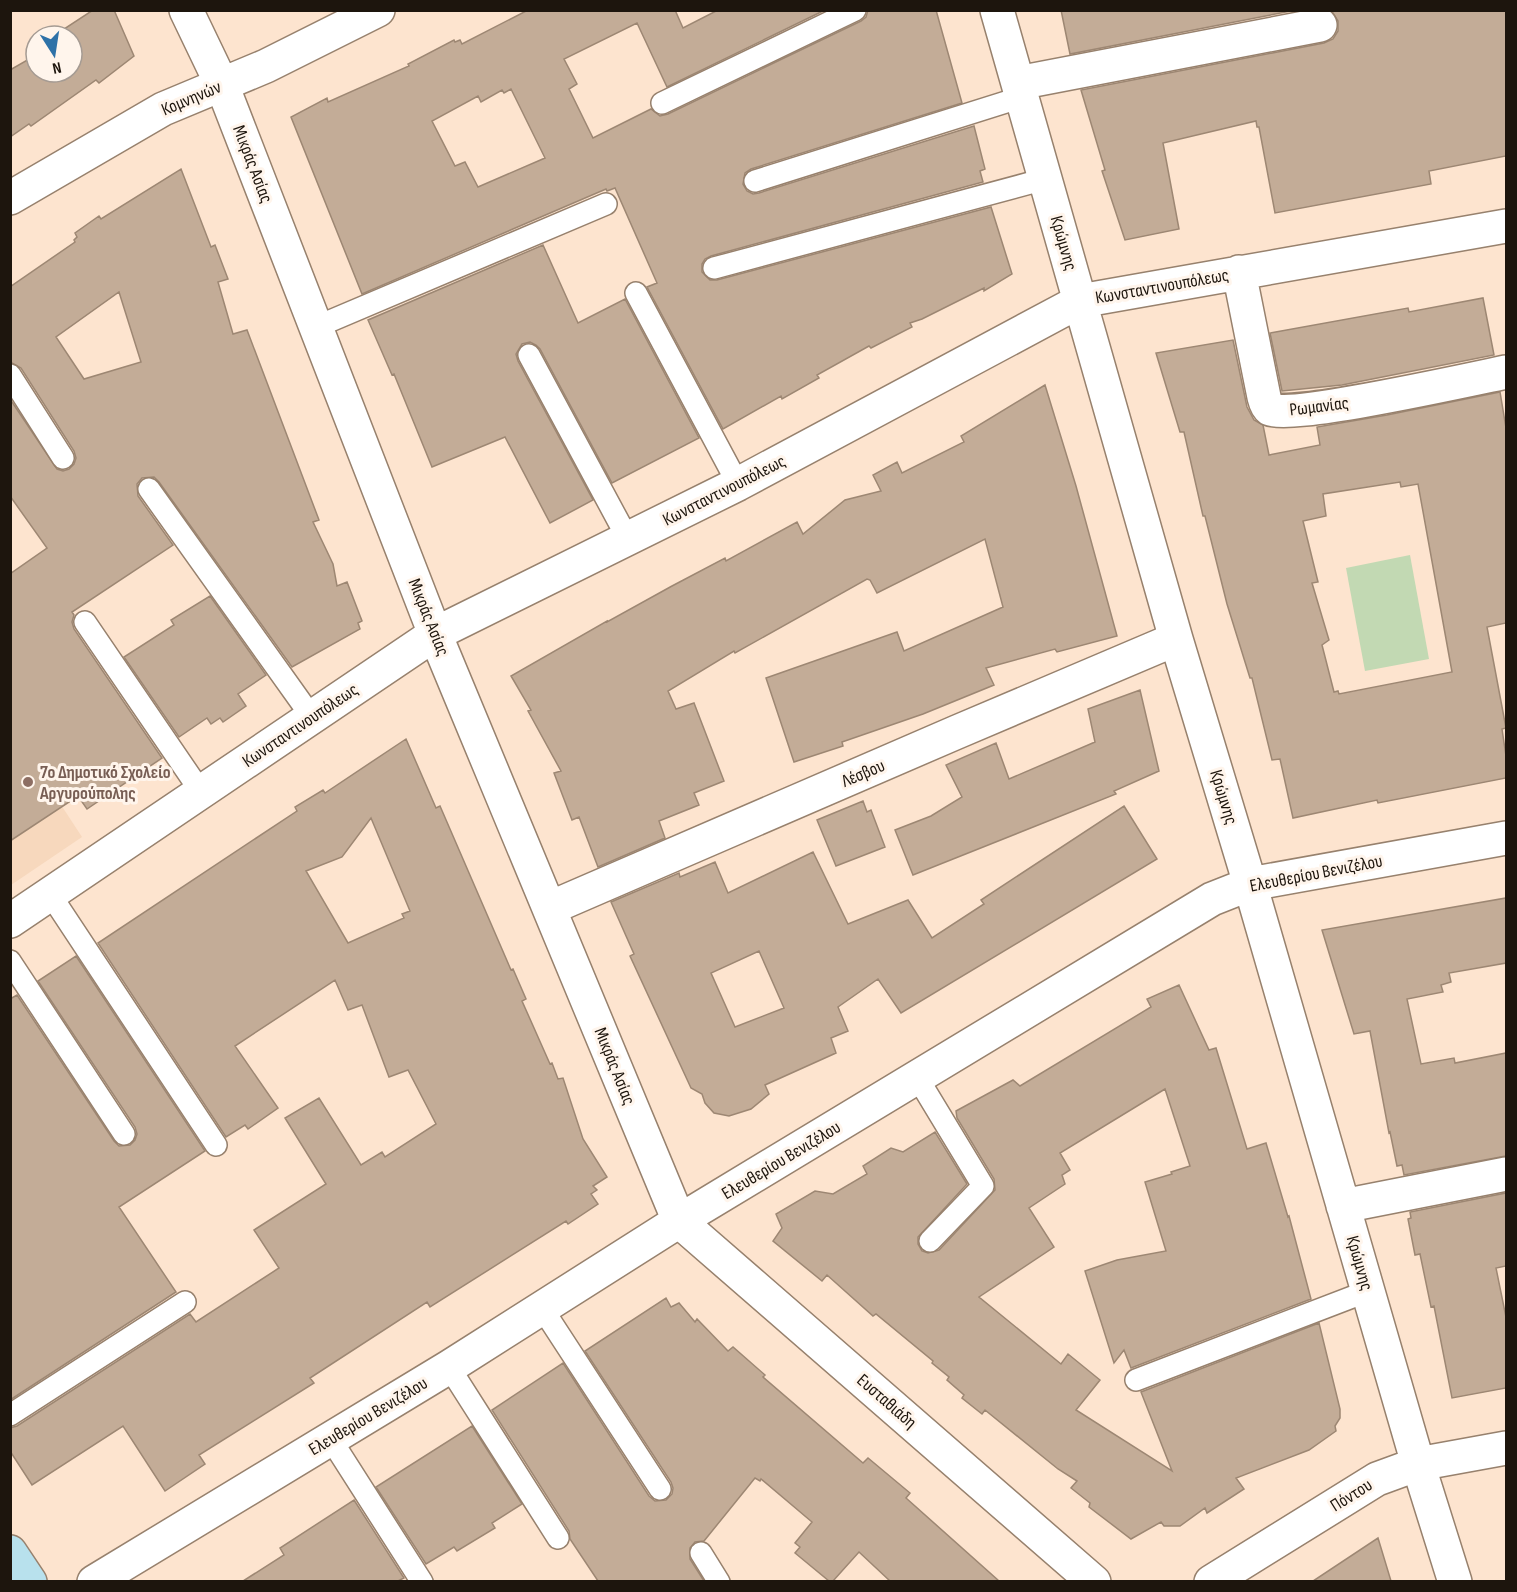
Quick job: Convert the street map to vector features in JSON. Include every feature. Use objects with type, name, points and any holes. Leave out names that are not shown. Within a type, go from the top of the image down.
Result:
[{"type":"main road","points":[[10,1552],[30,1581]]},
{"type":"street","name":"Μικράς Ασίας","points":[[186,10],[222,85],[435,634],[679,1221]]},
{"type":"street","name":"Κομνηνών","points":[[11,197],[163,109],[266,66],[378,10]]},
{"type":"street","name":"Κρώμνης","points":[[997,10],[1176,639],[1251,884],[1418,1464],[1455,1581]]},
{"type":"street","points":[[1020,90],[1320,25]]},
{"type":"street","name":"Κωνσταντινουπόλεως","points":[[10,921],[435,634],[738,484],[1080,301],[1506,226]]},
{"type":"street","name":"Ρωμανίας","points":[[1239,272],[1264,397],[1266,405],[1271,409],[1286,411],[1350,402],[1506,372]]},
{"type":"street","name":"Λέσβου","points":[[550,908],[1176,639]]},
{"type":"street","name":"Ελευθερίου Βενιζέλου","points":[[94,1581],[450,1367],[679,1221],[1212,899],[1251,884],[1506,838]]},
{"type":"street","points":[[1344,1206],[1506,1174]]},
{"type":"street","name":"Ευσταθιάδη","points":[[679,1221],[1094,1581]]},
{"type":"street","name":"Πόντου","points":[[1211,1581],[1377,1479],[1418,1464],[1506,1448]]},
{"type":"lane","points":[[662,103],[855,10]]},
{"type":"lane","points":[[755,181],[1020,90]]},
{"type":"lane","points":[[714,268],[1045,179]]},
{"type":"lane","points":[[316,327],[606,204]]},
{"type":"lane","points":[[636,293],[738,484]]},
{"type":"lane","points":[[529,355],[628,539]]},
{"type":"lane","points":[[10,375],[63,458]]},
{"type":"lane","points":[[149,489],[311,716]]},
{"type":"lane","points":[[85,622],[201,792]]},
{"type":"lane","points":[[50,894],[216,1145]]},
{"type":"lane","points":[[10,961],[124,1134]]},
{"type":"lane","points":[[917,1077],[983,1186],[930,1242]]},
{"type":"lane","points":[[1136,1380],[1368,1290]]},
{"type":"lane","points":[[10,1415],[185,1302]]},
{"type":"lane","points":[[542,1308],[660,1489]]},
{"type":"lane","points":[[450,1367],[558,1538]]},
{"type":"lane","points":[[330,1438],[422,1581]]},
{"type":"lane","points":[[701,1553],[719,1581]]},
{"type":"shaded area","name":"7ο Δημοτικό Σχολείο Αργυρούπολης","points":[[10,727],[82,837],[11,885],[10,885]]},
{"type":"green space","points":[[1410,555],[1429,659],[1365,671],[1346,568]]},
{"type":"building","points":[[93,10],[114,10],[134,56],[99,83],[96,80],[31,126],[29,124],[10,137],[10,70],[24,62],[24,84],[84,84],[84,24],[72,24]]},
{"type":"building","points":[[528,10],[675,10],[683,28],[718,10],[825,10],[667,87],[637,23],[564,59],[577,84],[569,89],[593,138],[651,109],[660,116],[668,114],[861,21],[866,17],[868,10],[936,10],[962,103],[751,169],[745,173],[743,184],[747,191],[753,194],[759,193],[974,126],[985,169],[980,171],[983,182],[711,256],[702,264],[702,272],[710,280],[717,280],[991,207],[1012,274],[984,291],[984,288],[910,323],[912,327],[871,348],[869,346],[817,375],[819,378],[782,399],[781,396],[723,429],[647,287],[657,283],[615,188],[607,191],[606,189],[362,294],[291,117],[327,98],[328,102],[409,66],[408,64],[454,40],[455,42],[460,40],[462,44]],"holes":[[[511,89],[545,158],[478,187],[465,162],[455,166],[432,121],[478,96],[481,102],[502,90],[504,93]]]},
{"type":"building","points":[[1061,10],[1296,10],[1070,54]]},
{"type":"building","points":[[1331,10],[1506,10],[1506,156],[1429,171],[1431,184],[1275,213],[1256,121],[1163,143],[1179,229],[1125,240],[1102,171],[1105,170],[1081,90],[1324,43],[1333,39],[1338,31],[1338,21]]},
{"type":"building","points":[[181,169],[211,247],[215,245],[228,279],[218,282],[233,334],[247,330],[319,520],[313,522],[333,564],[337,586],[347,582],[362,621],[358,623],[360,629],[292,667],[159,482],[154,477],[142,478],[137,484],[138,496],[173,545],[72,612],[74,615],[72,622],[74,629],[162,758],[87,809],[78,796],[10,841],[10,574],[47,548],[10,496],[10,399],[57,469],[63,471],[69,469],[76,458],[74,451],[21,368],[10,362],[10,287],[75,242],[77,237],[75,233],[99,216],[101,219]],"holes":[[[119,292],[141,362],[84,379],[56,337]]]},
{"type":"building","points":[[543,245],[578,323],[625,299],[699,438],[612,483],[540,349],[530,342],[522,344],[516,354],[518,361],[593,500],[550,523],[505,437],[432,467],[394,374],[392,375],[368,320]]},
{"type":"building","points":[[1483,298],[1494,355],[1342,385],[1282,391],[1270,333],[1408,308],[1409,312]]},
{"type":"building","points":[[1233,340],[1247,407],[1254,420],[1263,425],[1269,455],[1320,445],[1317,427],[1500,392],[1506,428],[1506,623],[1487,627],[1506,728],[1502,729],[1506,778],[1378,803],[1377,800],[1293,818],[1280,759],[1272,760],[1252,678],[1250,678],[1227,604],[1205,516],[1203,516],[1184,432],[1180,432],[1156,353]],"holes":[[[1400,482],[1401,487],[1418,484],[1452,672],[1339,694],[1338,691],[1334,692],[1322,645],[1329,640],[1312,583],[1318,582],[1303,521],[1326,516],[1323,494]]]},
{"type":"building","points":[[1045,385],[1076,486],[1117,636],[1057,652],[1055,649],[986,668],[994,685],[923,714],[842,742],[843,746],[794,762],[766,678],[897,632],[904,651],[1003,607],[985,539],[877,593],[870,580],[867,579],[735,653],[734,651],[668,691],[676,709],[694,703],[724,781],[694,793],[699,805],[659,821],[665,838],[598,867],[579,817],[572,820],[554,773],[561,771],[528,711],[531,710],[511,676],[672,586],[725,558],[726,561],[797,522],[803,534],[845,500],[881,491],[873,475],[897,462],[902,473],[964,442],[961,436]]},
{"type":"building","points":[[210,596],[266,675],[238,694],[246,706],[223,722],[220,718],[211,724],[207,718],[179,737],[124,657],[174,625],[171,620]]},
{"type":"building","points":[[1140,690],[1159,771],[1114,791],[1116,794],[913,875],[895,830],[931,816],[962,797],[946,765],[996,743],[1009,779],[1095,742],[1088,709]]},
{"type":"building","points":[[406,739],[436,808],[440,806],[511,970],[513,969],[526,999],[522,1001],[550,1064],[552,1063],[558,1079],[563,1078],[583,1139],[607,1177],[593,1186],[597,1190],[591,1194],[598,1204],[568,1224],[566,1221],[430,1307],[427,1302],[310,1378],[314,1383],[199,1455],[205,1464],[165,1491],[123,1426],[32,1485],[10,1451],[10,1428],[17,1426],[190,1314],[196,1322],[279,1268],[254,1230],[326,1184],[285,1118],[319,1098],[361,1165],[382,1152],[385,1157],[436,1124],[408,1070],[389,1077],[362,1005],[348,1010],[335,980],[235,1046],[278,1108],[248,1129],[245,1125],[226,1137],[98,943],[297,811],[295,807],[323,790],[325,793]],"holes":[[[371,818],[410,911],[402,914],[404,918],[348,943],[306,871],[342,857]]]},
{"type":"building","points":[[863,801],[867,812],[871,810],[885,847],[836,866],[817,820]]},
{"type":"building","points":[[1124,806],[1157,859],[901,1013],[878,979],[838,1007],[848,1031],[831,1038],[836,1053],[765,1085],[769,1094],[751,1109],[729,1116],[714,1113],[705,1103],[702,1094],[691,1088],[630,956],[634,954],[611,902],[679,873],[680,877],[715,862],[728,893],[813,852],[848,924],[908,900],[932,938],[984,904],[981,900]],"holes":[[[759,951],[784,1008],[735,1027],[711,973]]]},
{"type":"building","points":[[1506,898],[1506,963],[1449,973],[1451,982],[1441,985],[1443,992],[1407,999],[1421,1064],[1454,1058],[1455,1063],[1506,1053],[1506,1156],[1404,1175],[1402,1165],[1397,1166],[1389,1133],[1370,1031],[1354,1034],[1322,930]]},
{"type":"building","points":[[76,956],[205,1151],[119,1207],[176,1292],[10,1400],[10,999],[17,995],[114,1141],[119,1146],[130,1145],[137,1134],[135,1127],[38,981]]},
{"type":"building","points":[[1179,985],[1209,1050],[1216,1048],[1247,1149],[1266,1143],[1289,1216],[1311,1299],[1131,1368],[1124,1350],[1114,1363],[1085,1271],[1117,1260],[1166,1251],[1145,1182],[1190,1166],[1165,1089],[1060,1153],[1070,1170],[1062,1175],[1065,1184],[1029,1208],[1054,1247],[979,1297],[1061,1364],[1068,1354],[1100,1380],[1076,1410],[1172,1471],[1141,1392],[1319,1323],[1340,1409],[1340,1418],[1335,1426],[1336,1431],[1309,1450],[1236,1478],[1244,1489],[1207,1513],[1205,1508],[1180,1526],[1164,1526],[1161,1522],[1131,1539],[1089,1507],[1090,1503],[1071,1488],[1077,1481],[1058,1469],[985,1410],[982,1414],[962,1398],[964,1395],[947,1380],[949,1377],[932,1363],[933,1361],[876,1314],[873,1316],[827,1275],[822,1281],[773,1241],[782,1228],[776,1214],[815,1191],[833,1194],[867,1174],[863,1166],[891,1148],[903,1152],[935,1132],[967,1184],[918,1237],[918,1244],[922,1251],[928,1253],[939,1250],[995,1190],[994,1179],[957,1118],[956,1111],[1013,1080],[1020,1086],[1151,1007],[1147,999]]},
{"type":"building","points":[[1506,1193],[1506,1266],[1496,1268],[1506,1317],[1506,1388],[1452,1398],[1434,1306],[1431,1307],[1420,1254],[1415,1255],[1408,1219],[1411,1218],[1410,1212]]},
{"type":"building","points":[[666,1298],[671,1307],[679,1303],[695,1322],[697,1319],[728,1351],[733,1347],[765,1375],[763,1377],[863,1463],[868,1458],[910,1493],[906,1498],[999,1581],[890,1581],[859,1552],[833,1581],[829,1581],[795,1553],[800,1547],[795,1543],[812,1522],[761,1479],[760,1481],[755,1478],[704,1541],[695,1542],[690,1548],[690,1559],[704,1581],[598,1581],[492,1410],[563,1363],[649,1496],[655,1501],[666,1500],[672,1494],[671,1482],[585,1351]]},
{"type":"building","points":[[472,1426],[522,1504],[492,1523],[495,1528],[457,1551],[454,1547],[426,1564],[376,1487]]},
{"type":"building","points":[[354,1500],[404,1578],[398,1581],[243,1581],[284,1555],[280,1548]]},
{"type":"building","points":[[1378,1538],[1391,1581],[1313,1581]]},
{"type":"place","name":"7ο Δημοτικό Σχολείο Αργυρούπολης","points":[[28,782]]}]
